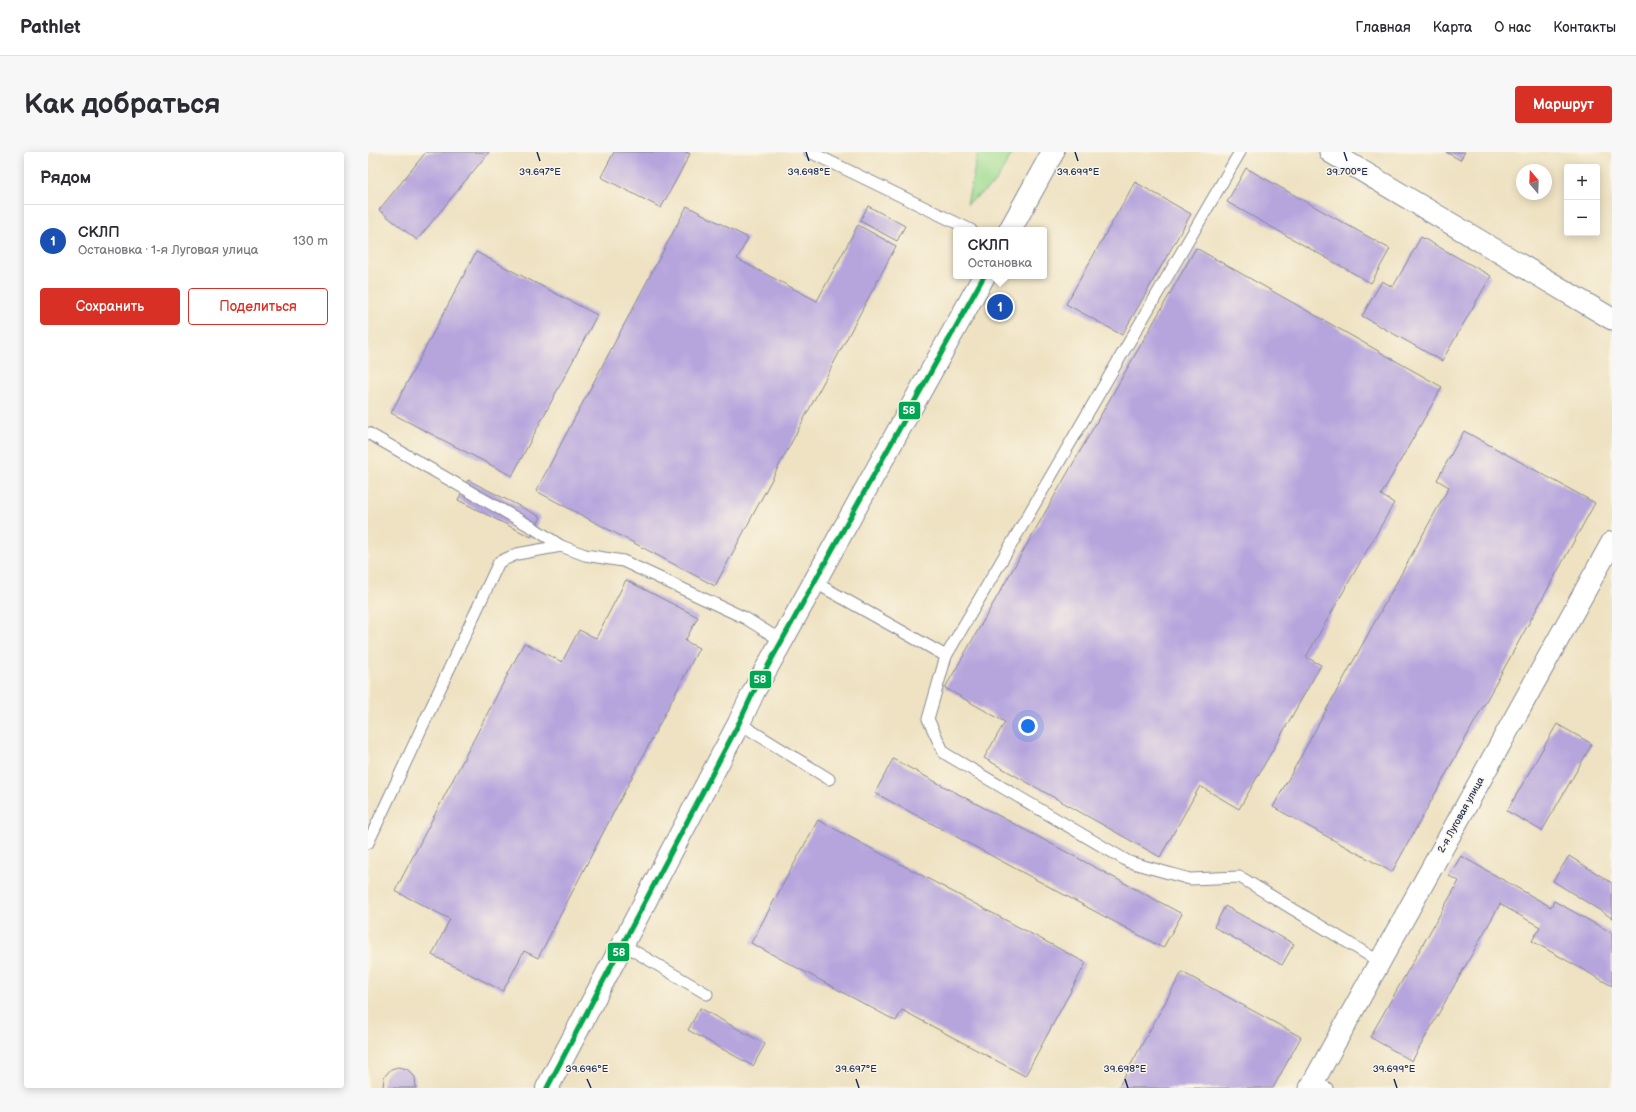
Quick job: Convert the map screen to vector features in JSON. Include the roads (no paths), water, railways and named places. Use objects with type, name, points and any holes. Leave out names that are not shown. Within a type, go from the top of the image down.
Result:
[{"type":"main road","points":[[1012,227],[1053,152]]},
{"type":"main road","points":[[547,1088],[739,723],[754,691],[982,279]]},
{"type":"street","points":[[1330,152],[1612,319]]},
{"type":"street","name":"2-я Луговая улица","points":[[1317,1086],[1380,962],[1612,542]]},
{"type":"lane","points":[[810,152],[965,227]]},
{"type":"lane","points":[[1240,152],[946,656],[928,719],[944,753],[1129,862],[1190,879],[1240,877],[1380,962]]},
{"type":"lane","points":[[368,433],[535,529],[561,546],[585,555],[623,562],[745,618],[782,641]]},
{"type":"lane","points":[[368,843],[499,562],[517,554],[561,546]]},
{"type":"lane","points":[[814,582],[946,656]]},
{"type":"lane","points":[[739,723],[829,779]]},
{"type":"lane","points":[[622,944],[707,994]]},
{"type":"place","name":"СКЛП","points":[[1000,307]]}]
